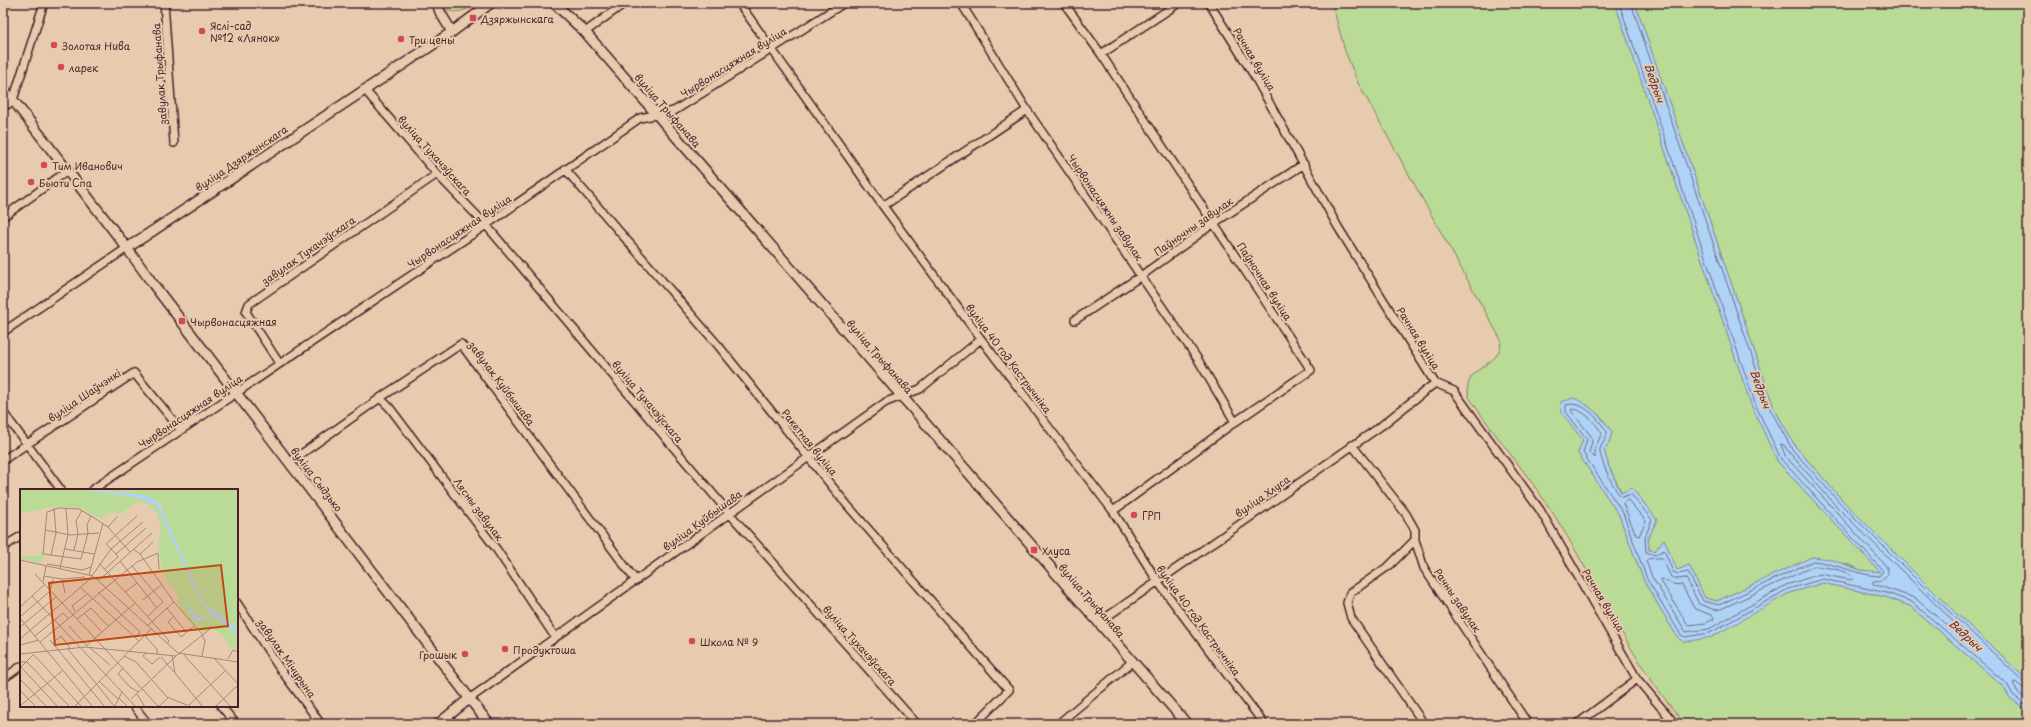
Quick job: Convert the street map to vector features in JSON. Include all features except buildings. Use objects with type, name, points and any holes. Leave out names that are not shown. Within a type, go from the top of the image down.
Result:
[{"type":"street","points":[[3,106],[13,100],[44,3]]},
{"type":"street","name":"завулак Трыфанава","points":[[164,3],[174,143]]},
{"type":"street","points":[[437,3],[440,12],[452,32]]},
{"type":"street","name":"вуліца Дзяржынскага","points":[[3,332],[364,89],[452,32],[491,3]]},
{"type":"street","name":"вуліца Трыфанава","points":[[554,3],[585,32],[657,114],[900,396],[1187,724]]},
{"type":"street","points":[[585,32],[625,3]]},
{"type":"street","name":"вуліца 40 год Кастрычніка","points":[[739,3],[883,206],[981,339],[1113,511],[1158,582],[1264,724]]},
{"type":"street","name":"Чырвонасцяжная вуліца","points":[[93,489],[486,225],[640,118],[674,111],[844,3]]},
{"type":"street","name":"Чырвонасцяжны завулак","points":[[961,3],[1027,110],[1197,358],[1235,422]]},
{"type":"street","name":"Паўночная вуліца","points":[[1064,3],[1101,54],[1311,370],[1235,422],[1113,511]]},
{"type":"street","points":[[1101,54],[1179,3]]},
{"type":"street","name":"Рачная вуліца","points":[[1209,3],[1255,77],[1338,227],[1435,382],[1454,391],[1540,510],[1610,628],[1637,679],[1675,724]]},
{"type":"street","points":[[3,86],[13,100]]},
{"type":"street","name":"вуліца Тухачэўскага","points":[[364,89],[437,174],[486,225],[729,514],[917,724]]},
{"type":"street","name":"вуліца Сыдзько","points":[[13,100],[489,724]]},
{"type":"street","points":[[883,206],[1027,110]]},
{"type":"street","name":"Паўночны завулак","points":[[1075,320],[1141,276],[1214,223],[1304,164]]},
{"type":"street","name":"Ракетная вуліца","points":[[565,169],[717,344],[810,456],[848,506],[1009,690],[975,724]]},
{"type":"street","points":[[3,217],[67,171]]},
{"type":"street","name":"завулак Тухачэўскага","points":[[279,363],[246,312],[249,304],[437,174]]},
{"type":"street","name":"вуліца Куйбышава","points":[[438,724],[469,699],[555,637],[636,581],[886,402],[920,389],[981,339]]},
{"type":"street","name":"завулак Куйбышава","points":[[290,462],[380,398],[461,344],[636,581]]},
{"type":"street","name":"вуліца Шаўчэнкі","points":[[3,460],[28,445],[134,373],[181,430]]},
{"type":"street","name":"вуліца Хлуса","points":[[1098,623],[1381,426],[1435,382]]},
{"type":"street","name":"Лясны завулак","points":[[380,398],[390,408],[497,550],[555,637]]},
{"type":"street","points":[[3,412],[60,489]]},
{"type":"street","name":"Рачны завулак","points":[[1352,445],[1406,514],[1415,530],[1415,540],[1424,568],[1528,724]]},
{"type":"street","points":[[3,547],[20,537]]},
{"type":"street","points":[[1415,540],[1390,565],[1350,593],[1347,603],[1351,618],[1424,724]]},
{"type":"street","name":"завулак Мічурына","points":[[238,605],[278,666],[321,724]]},
{"type":"street","points":[[1058,724],[1132,662]]},
{"type":"street","points":[[3,680],[20,667]]},
{"type":"street","points":[[1577,724],[1637,679]]},
{"type":"street","points":[[135,707],[148,724]]},
{"type":"street","points":[[222,707],[236,724]]},
{"type":"green space","points":[[441,3],[478,3],[466,10],[452,12],[443,8]]},
{"type":"green space","points":[[1332,3],[1615,3],[1752,407],[1778,462],[1881,573],[1860,570],[1850,565],[1812,557],[1717,601],[1705,598],[1689,565],[1677,571],[1664,539],[1655,551],[1649,550],[1648,538],[1657,520],[1632,488],[1622,493],[1609,467],[1604,450],[1609,443],[1612,432],[1602,418],[1587,405],[1562,413],[1583,440],[1578,453],[1619,515],[1644,581],[1678,638],[1760,608],[1789,593],[1823,583],[1886,597],[1910,606],[2004,687],[2010,698],[2028,711],[2028,724],[1685,724],[1667,701],[1634,653],[1576,551],[1550,509],[1469,397],[1468,386],[1470,378],[1475,372],[1495,357],[1500,350],[1501,340],[1358,83],[1345,51]]},
{"type":"green space","points":[[1635,3],[2028,3],[2028,681],[1939,597],[1843,501],[1795,446],[1774,408]]},
{"type":"water","name":"Ведрыч","points":[[1615,3],[1635,3],[1774,408],[1795,446],[1843,501],[1939,597],[2028,681],[2028,711],[2010,698],[2004,687],[1910,606],[1886,597],[1823,583],[1789,593],[1712,637],[1684,642],[1678,638],[1644,581],[1619,515],[1578,453],[1583,440],[1562,413],[1561,402],[1574,398],[1586,404],[1600,416],[1608,426],[1612,432],[1609,443],[1604,450],[1609,467],[1621,493],[1632,488],[1657,520],[1648,538],[1649,550],[1655,551],[1664,539],[1677,570],[1689,565],[1705,598],[1717,601],[1812,557],[1830,559],[1860,570],[1880,572],[1778,462],[1752,407]]},
{"type":"place","name":"Дзяржынскага","points":[[473,18]]},
{"type":"place","name":"Яслі-сад №12 «Лянок»","points":[[202,31]]},
{"type":"place","name":"Три цены","points":[[401,39]]},
{"type":"place","name":"Золотая Нива","points":[[54,45]]},
{"type":"place","name":"ларек","points":[[61,67]]},
{"type":"place","name":"Тим Иванович","points":[[44,165]]},
{"type":"place","name":"Бьюти Спа","points":[[31,182]]},
{"type":"place","name":"Чырвонасцяжная","points":[[182,321]]},
{"type":"place","name":"ГРП","points":[[1134,515]]},
{"type":"place","name":"Хлуса","points":[[1034,550]]},
{"type":"place","name":"Школа № 9","points":[[692,641]]},
{"type":"place","name":"Продуктоша","points":[[505,649]]},
{"type":"place","name":"Грошык","points":[[465,654]]}]
